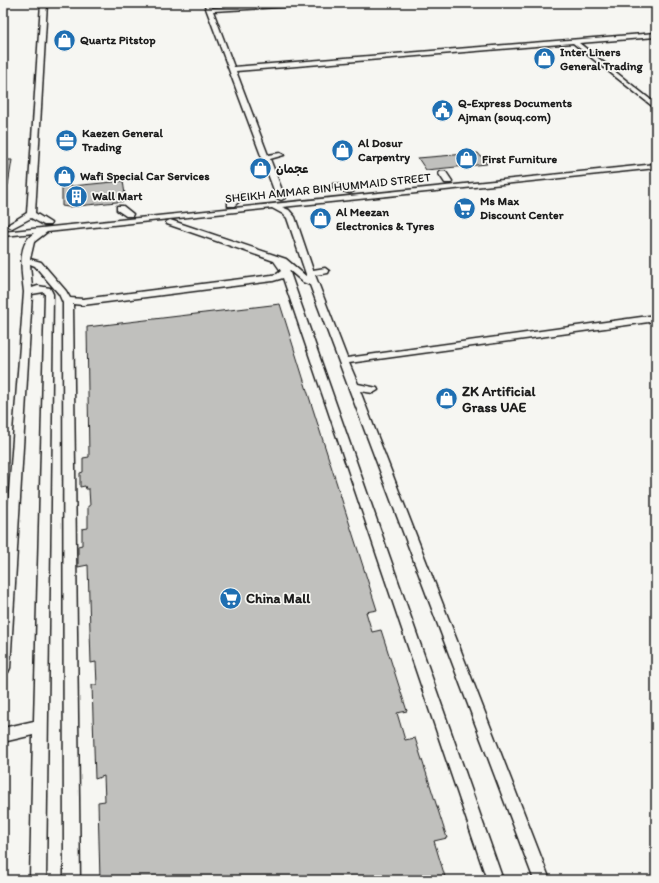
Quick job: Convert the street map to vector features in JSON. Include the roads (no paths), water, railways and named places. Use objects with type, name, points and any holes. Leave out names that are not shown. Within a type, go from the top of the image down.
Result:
[{"type":"street","points":[[29,243],[13,230],[31,214],[44,3]]},
{"type":"street","points":[[207,3],[281,198]]},
{"type":"street","points":[[210,10],[314,3]]},
{"type":"street","points":[[233,69],[295,61],[656,34]]},
{"type":"street","points":[[574,41],[655,106]]},
{"type":"street","points":[[266,157],[280,155]]},
{"type":"street","name":"SHEIKH AMMAR BIN HUMMAID STREET","points":[[3,234],[13,230],[129,214],[656,160]]},
{"type":"street","name":"SHEIKH AMMAR BIN HUMMAID STREET","points":[[48,226],[87,226],[656,166]]},
{"type":"street","points":[[443,174],[448,181]]},
{"type":"street","points":[[502,182],[508,190]]},
{"type":"street","points":[[336,186],[350,191]]},
{"type":"street","points":[[407,192],[412,200]]},
{"type":"street","points":[[231,204],[241,196]]},
{"type":"street","points":[[291,217],[293,209],[304,203]]},
{"type":"street","points":[[272,206],[286,212],[291,217],[312,278],[542,880]]},
{"type":"street","points":[[120,208],[129,214]]},
{"type":"street","points":[[87,226],[114,228],[218,217],[232,213],[239,209]]},
{"type":"street","points":[[3,668],[28,292],[26,260],[29,243],[36,235],[48,226],[31,214]]},
{"type":"street","points":[[170,222],[278,260],[294,268],[307,281],[325,271]]},
{"type":"street","name":"SHEIKH AMMAR BIN HUMMAID STREET","points":[[3,227],[13,230]]},
{"type":"street","points":[[26,260],[38,264],[68,301],[71,877]]},
{"type":"street","points":[[278,260],[285,271],[495,880]]},
{"type":"street","points":[[68,301],[83,302],[273,278],[280,276],[285,271]]},
{"type":"street","points":[[28,292],[41,288],[47,290],[49,294],[38,880]]},
{"type":"street","points":[[344,361],[656,318]]},
{"type":"street","points":[[354,386],[373,390]]},
{"type":"street","points":[[3,735],[40,726]]},
{"type":"place","name":"Quartz Pitstop","points":[[64,40]]},
{"type":"place","name":"Inter Liners General Trading","points":[[545,59]]},
{"type":"place","name":"Q-Express Documents Ajman (souq.com)","points":[[443,110]]},
{"type":"place","name":"Kaezen General Trading","points":[[66,140]]},
{"type":"place","name":"Al Dosur Carpentry","points":[[343,150]]},
{"type":"place","name":"First Furniture","points":[[467,159]]},
{"type":"place","name":"عجمان","points":[[261,169]]},
{"type":"place","name":"Wafi Special Car Services","points":[[64,176]]},
{"type":"place","name":"Wall Mart","points":[[77,196]]},
{"type":"place","name":"Ms Max Discount Center","points":[[464,208]]},
{"type":"place","name":"Al Meezan Electronics & Tyres","points":[[320,219]]},
{"type":"place","name":"ZK Artificial Grass UAE","points":[[446,399]]},
{"type":"place","name":"China Mall","points":[[231,598]]}]
